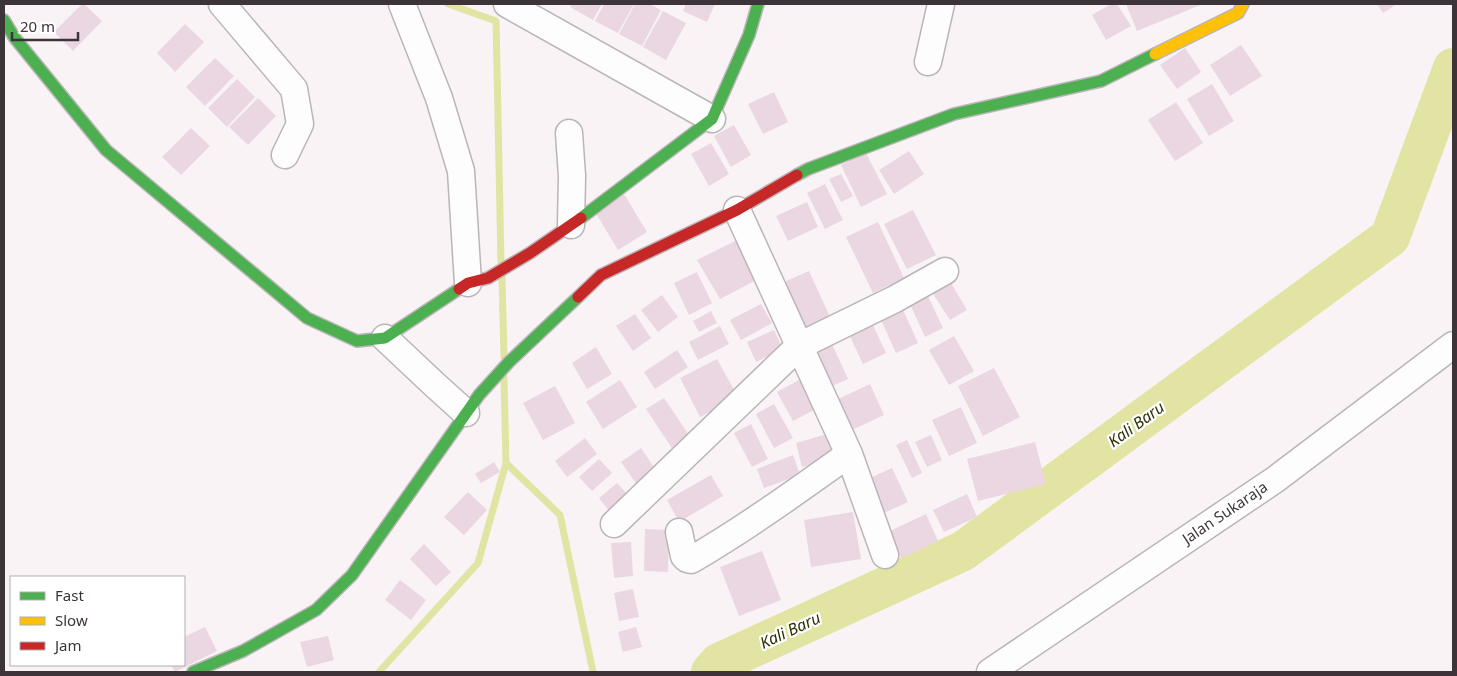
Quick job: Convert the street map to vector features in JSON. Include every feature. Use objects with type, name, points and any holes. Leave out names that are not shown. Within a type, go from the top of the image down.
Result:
[{"type":"street","points":[[222,4],[294,89],[300,124],[286,155]]},
{"type":"street","points":[[402,4],[439,98],[461,171],[478,281]]},
{"type":"street","points":[[507,4],[712,118]]},
{"type":"street","points":[[4,20],[14,37],[106,150],[307,318],[357,340],[386,338],[478,281],[530,253],[571,225],[712,118],[749,34],[758,4]]},
{"type":"street","points":[[928,62],[941,4]]},
{"type":"street","points":[[193,672],[243,651],[316,610],[352,575],[473,404],[509,362],[601,275],[737,210],[808,169],[954,114],[1101,81],[1238,7]]},
{"type":"street","points":[[569,133],[572,176],[571,225]]},
{"type":"street","points":[[737,210],[849,454],[885,555]]},
{"type":"street","points":[[614,524],[800,346],[895,299],[944,271]]},
{"type":"street","points":[[386,338],[434,385],[473,404]]},
{"type":"street","name":"Jalan Sukaraja","points":[[990,672],[1276,479],[1453,345]]},
{"type":"street","points":[[678,532],[684,556],[686,560],[691,560],[782,502],[849,454]]},
{"type":"building","points":[[82,4],[102,21],[73,51],[54,32]]},
{"type":"building","points":[[572,4],[602,4],[593,20],[570,7]]},
{"type":"building","points":[[604,4],[634,4],[618,33],[595,21]]},
{"type":"building","points":[[635,4],[650,4],[661,10],[642,46],[619,34]]},
{"type":"building","points":[[686,4],[715,4],[707,22],[683,11]]},
{"type":"building","points":[[1111,4],[1117,4],[1131,26],[1106,40],[1092,15]]},
{"type":"building","points":[[1126,4],[1203,4],[1137,31]]},
{"type":"building","points":[[1377,4],[1397,4],[1383,13]]},
{"type":"building","points":[[663,11],[686,23],[666,60],[643,47]]},
{"type":"building","points":[[185,24],[204,42],[175,72],[157,53]]},
{"type":"building","points":[[1241,45],[1262,76],[1230,96],[1210,65]]},
{"type":"building","points":[[1185,48],[1201,72],[1177,89],[1160,65]]},
{"type":"building","points":[[215,58],[234,76],[205,106],[186,87]]},
{"type":"building","points":[[237,79],[255,97],[227,127],[208,108]]},
{"type":"building","points":[[1212,84],[1234,121],[1209,136],[1187,99]]},
{"type":"building","points":[[774,92],[788,122],[763,134],[748,104]]},
{"type":"building","points":[[258,98],[276,116],[248,145],[229,127]]},
{"type":"building","points":[[1176,102],[1203,143],[1175,161],[1148,120]]},
{"type":"building","points":[[734,125],[751,155],[731,167],[714,136]]},
{"type":"building","points":[[191,128],[210,146],[181,175],[162,157]]},
{"type":"building","points":[[711,143],[729,174],[709,186],[691,154]]},
{"type":"building","points":[[909,151],[924,174],[894,194],[879,170]]},
{"type":"building","points":[[866,153],[887,194],[861,207],[841,165]]},
{"type":"building","points":[[841,174],[853,196],[841,202],[829,179]]},
{"type":"building","points":[[825,184],[843,220],[825,229],[807,193]]},
{"type":"building","points":[[624,194],[647,232],[618,250],[595,212]]},
{"type":"building","points":[[807,202],[818,227],[788,241],[776,216]]},
{"type":"building","points":[[913,210],[936,255],[907,269],[884,224]]},
{"type":"building","points":[[878,222],[904,278],[873,293],[846,237]]},
{"type":"building","points":[[745,236],[766,275],[720,299],[697,260]]},
{"type":"building","points":[[809,271],[832,321],[800,336],[777,285]]},
{"type":"building","points":[[697,272],[712,303],[689,315],[674,283]]},
{"type":"building","points":[[948,278],[967,310],[950,320],[930,289]]},
{"type":"building","points":[[926,292],[943,328],[925,337],[908,300]]},
{"type":"building","points":[[662,295],[678,317],[658,332],[641,310]]},
{"type":"building","points":[[899,301],[918,343],[896,353],[877,311]]},
{"type":"building","points":[[761,304],[772,323],[741,340],[730,320]]},
{"type":"building","points":[[711,311],[717,323],[699,332],[693,321]]},
{"type":"building","points":[[635,314],[651,338],[633,351],[616,326]]},
{"type":"building","points":[[872,323],[886,353],[863,364],[849,334]]},
{"type":"building","points":[[720,326],[729,344],[698,360],[689,342]]},
{"type":"building","points":[[774,330],[783,349],[756,362],[747,342]]},
{"type":"building","points":[[954,336],[974,371],[949,385],[929,350]]},
{"type":"building","points":[[831,342],[848,379],[832,386],[814,349]]},
{"type":"building","points":[[596,347],[612,374],[587,389],[572,363]]},
{"type":"building","points":[[677,350],[688,367],[655,389],[644,372]]},
{"type":"building","points":[[717,359],[738,397],[700,417],[680,378]]},
{"type":"building","points":[[994,368],[1020,417],[983,436],[958,386]]},
{"type":"building","points":[[806,376],[822,406],[793,421],[777,392]]},
{"type":"building","points":[[620,380],[637,407],[603,429],[586,402]]},
{"type":"building","points":[[870,384],[884,415],[850,431],[836,400]]},
{"type":"building","points":[[555,386],[575,423],[543,440],[523,403]]},
{"type":"building","points":[[664,398],[691,438],[673,450],[646,409]]},
{"type":"building","points":[[774,404],[793,438],[774,448],[756,414]]},
{"type":"building","points":[[961,407],[977,443],[949,456],[932,420]]},
{"type":"building","points":[[751,424],[768,459],[752,467],[734,433]]},
{"type":"building","points":[[827,434],[834,459],[802,467],[796,443]]},
{"type":"building","points":[[931,435],[942,460],[927,467],[915,442]]},
{"type":"building","points":[[585,438],[597,454],[567,477],[555,461]]},
{"type":"building","points":[[907,440],[922,473],[912,478],[896,445]]},
{"type":"building","points":[[1035,442],[1046,484],[978,501],[967,459]]},
{"type":"building","points":[[641,448],[659,475],[640,489],[621,462]]},
{"type":"building","points":[[793,455],[800,475],[764,488],[757,469]]},
{"type":"building","points":[[599,459],[612,473],[592,491],[579,477]]},
{"type":"building","points":[[494,462],[500,472],[481,483],[475,474]]},
{"type":"building","points":[[892,468],[908,502],[884,513],[868,479]]},
{"type":"building","points":[[711,475],[723,496],[679,522],[667,500]]},
{"type":"building","points":[[617,483],[628,495],[609,511],[599,498]]},
{"type":"building","points":[[468,492],[487,510],[464,535],[444,517]]},
{"type":"building","points":[[967,494],[977,517],[944,532],[933,510]]},
{"type":"building","points":[[853,512],[861,559],[811,567],[804,520]]},
{"type":"building","points":[[926,514],[938,541],[901,558],[888,532]]},
{"type":"building","points":[[645,529],[669,530],[668,572],[644,571]]},
{"type":"building","points":[[631,542],[633,576],[614,578],[611,543]]},
{"type":"building","points":[[424,544],[451,572],[436,586],[410,559]]},
{"type":"building","points":[[762,551],[781,600],[739,616],[720,567]]},
{"type":"building","points":[[400,580],[426,600],[411,620],[385,600]]},
{"type":"building","points":[[633,589],[639,617],[619,621],[614,593]]},
{"type":"building","points":[[205,627],[217,651],[175,672],[172,666],[185,666],[185,637]]},
{"type":"building","points":[[636,627],[642,647],[623,652],[618,632]]},
{"type":"building","points":[[328,636],[334,660],[307,667],[300,642]]},
{"type":"waterway","points":[[448,4],[496,21],[501,262]]},
{"type":"waterway","name":"Kali Baru","points":[[711,672],[719,663],[963,551],[1390,237],[1453,68]]},
{"type":"waterway","points":[[502,278],[504,357]]},
{"type":"waterway","points":[[504,378],[506,463],[560,515],[593,672]]},
{"type":"waterway","points":[[379,672],[478,563],[506,463]]},
{"type":"traffic: fast","points":[[581,218],[712,119],[749,35],[758,4]]},
{"type":"traffic: fast","points":[[4,20],[14,37],[106,150],[307,318],[357,341],[385,338],[459,289]]},
{"type":"traffic: fast","points":[[797,175],[808,169],[954,114],[1101,81],[1155,54]]},
{"type":"traffic: fast","points":[[193,672],[243,651],[316,610],[352,575],[479,395],[509,362],[578,297]]},
{"type":"traffic: slow","points":[[1155,54],[1238,13],[1243,4]]},
{"type":"traffic: jam","points":[[578,297],[601,275],[737,210],[797,175]]},
{"type":"traffic: jam","points":[[459,289],[468,283],[488,278],[530,253],[581,218]]}]
